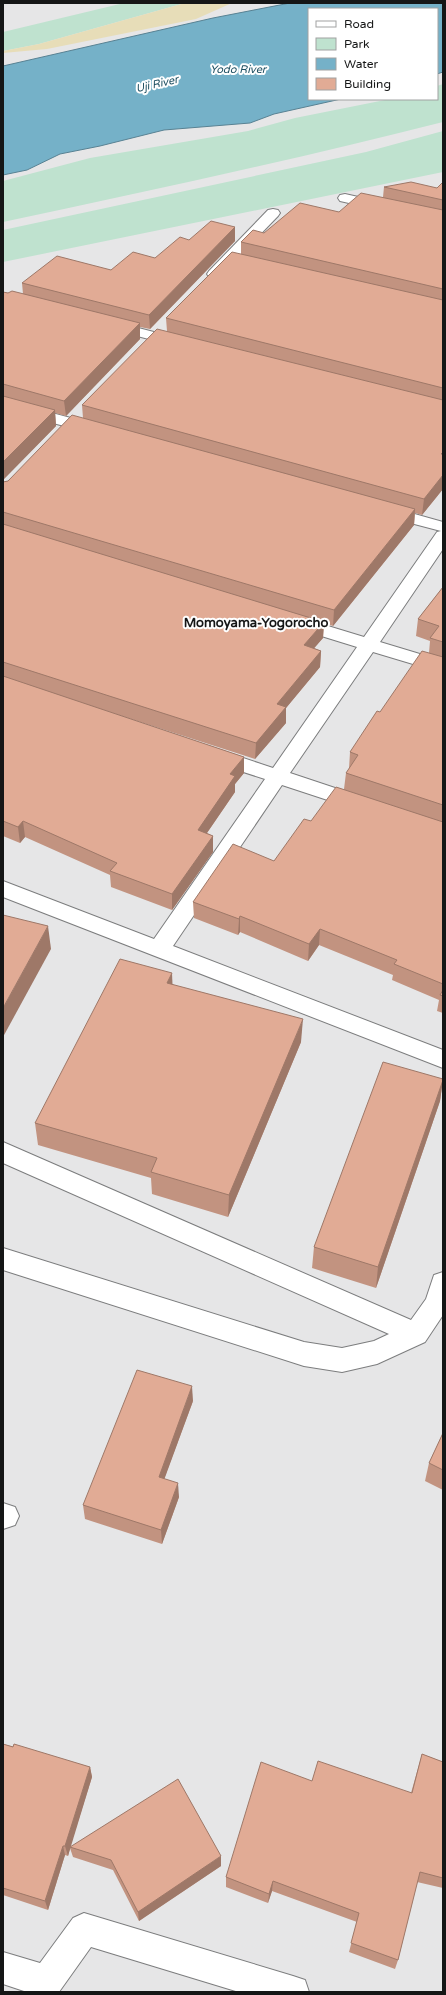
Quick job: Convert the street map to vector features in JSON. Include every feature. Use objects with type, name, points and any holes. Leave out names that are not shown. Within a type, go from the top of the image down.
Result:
[{"type":"street","points":[[345,198],[443,220]]},
{"type":"street","points":[[202,287],[273,213]]},
{"type":"street","points":[[229,260],[244,263]]},
{"type":"street","points":[[94,321],[149,341],[192,346]]},
{"type":"street","points":[[149,341],[165,325]]},
{"type":"street","points":[[3,405],[108,433]]},
{"type":"street","points":[[374,508],[443,527]]},
{"type":"street","points":[[159,949],[443,536]]},
{"type":"street","points":[[277,617],[443,667]]},
{"type":"street","points":[[197,749],[376,809]]},
{"type":"street","points":[[3,889],[443,1059]]},
{"type":"street","points":[[3,1152],[416,1334]]},
{"type":"street","points":[[3,1259],[312,1355],[342,1360],[377,1352],[416,1334],[437,1303],[443,1283]]},
{"type":"street","points":[[3,1968],[45,1986],[84,1929],[293,1992]]},
{"type":"green space","points":[[124,3],[185,3],[39,44],[3,51],[3,32]]},
{"type":"green space","points":[[443,84],[443,122],[223,174],[3,222],[3,181],[90,158],[248,131],[295,118],[385,100],[438,100],[438,86]]},
{"type":"green space","points":[[443,131],[443,172],[3,262],[3,230],[366,152]]},
{"type":"sand","points":[[185,3],[232,3],[196,19],[47,49],[3,53],[3,51],[39,44]]},
{"type":"water","name":"Yodo River","points":[[290,3],[443,3],[443,72],[438,74],[438,8],[308,8],[308,100],[337,100],[274,114],[250,123],[164,130],[60,154],[27,170],[3,175],[3,66],[213,18]]},
{"type":"building","points":[[411,182],[437,188],[443,182],[443,200],[384,187]]},
{"type":"building","points":[[361,193],[443,210],[443,289],[241,242],[253,230],[264,233],[300,203],[339,212]]},
{"type":"building","points":[[211,221],[235,227],[149,315],[22,283],[57,256],[111,270],[133,252],[155,258],[180,237],[189,240]]},
{"type":"building","points":[[232,252],[443,300],[443,388],[166,318]]},
{"type":"building","points":[[12,291],[140,323],[64,401],[3,384],[3,292],[8,293]]},
{"type":"building","points":[[157,329],[443,400],[443,452],[441,454],[443,454],[443,475],[424,499],[82,405]]},
{"type":"building","points":[[3,396],[55,410],[3,462]]},
{"type":"building","points":[[72,415],[415,509],[334,610],[3,512],[3,482],[8,481]]},
{"type":"building","points":[[3,524],[324,622],[304,645],[321,651],[277,704],[286,707],[256,743],[3,662]]},
{"type":"building","points":[[443,587],[443,642],[430,638],[439,626],[418,619]]},
{"type":"building","points":[[422,651],[443,657],[443,805],[346,773],[358,755],[350,752],[377,711],[380,712]]},
{"type":"building","points":[[3,676],[244,757],[230,774],[235,776],[198,830],[213,836],[172,894],[110,871],[117,863],[23,821],[18,827],[3,821]]},
{"type":"building","points":[[336,787],[443,822],[443,984],[394,964],[397,960],[320,929],[309,944],[240,916],[239,919],[193,902],[233,844],[274,861],[304,819],[311,821]]},
{"type":"building","points":[[3,915],[48,926],[3,1008]]},
{"type":"building","points":[[120,959],[172,973],[167,983],[303,1019],[229,1195],[151,1172],[157,1158],[35,1123]]},
{"type":"building","points":[[383,1062],[443,1080],[378,1267],[314,1247]]},
{"type":"building","points":[[137,1370],[192,1386],[159,1477],[178,1483],[161,1530],[83,1505]]},
{"type":"building","points":[[443,1433],[443,1470],[429,1463]]},
{"type":"building","points":[[3,1744],[13,1747],[14,1744],[90,1767],[65,1846],[63,1846],[45,1901],[3,1888]]},
{"type":"building","points":[[422,1754],[443,1762],[443,1878],[420,1872],[398,1960],[351,1943],[359,1913],[273,1881],[269,1894],[226,1877],[261,1762],[312,1781],[318,1761],[412,1793]]},
{"type":"building","points":[[178,1779],[221,1856],[138,1912],[111,1860],[70,1847]]},
{"type":"district","name":"Momoyama-Yogorocho","points":[[256,623]]},
{"type":"water label","name":"Uji River","points":[[157,84]]}]
